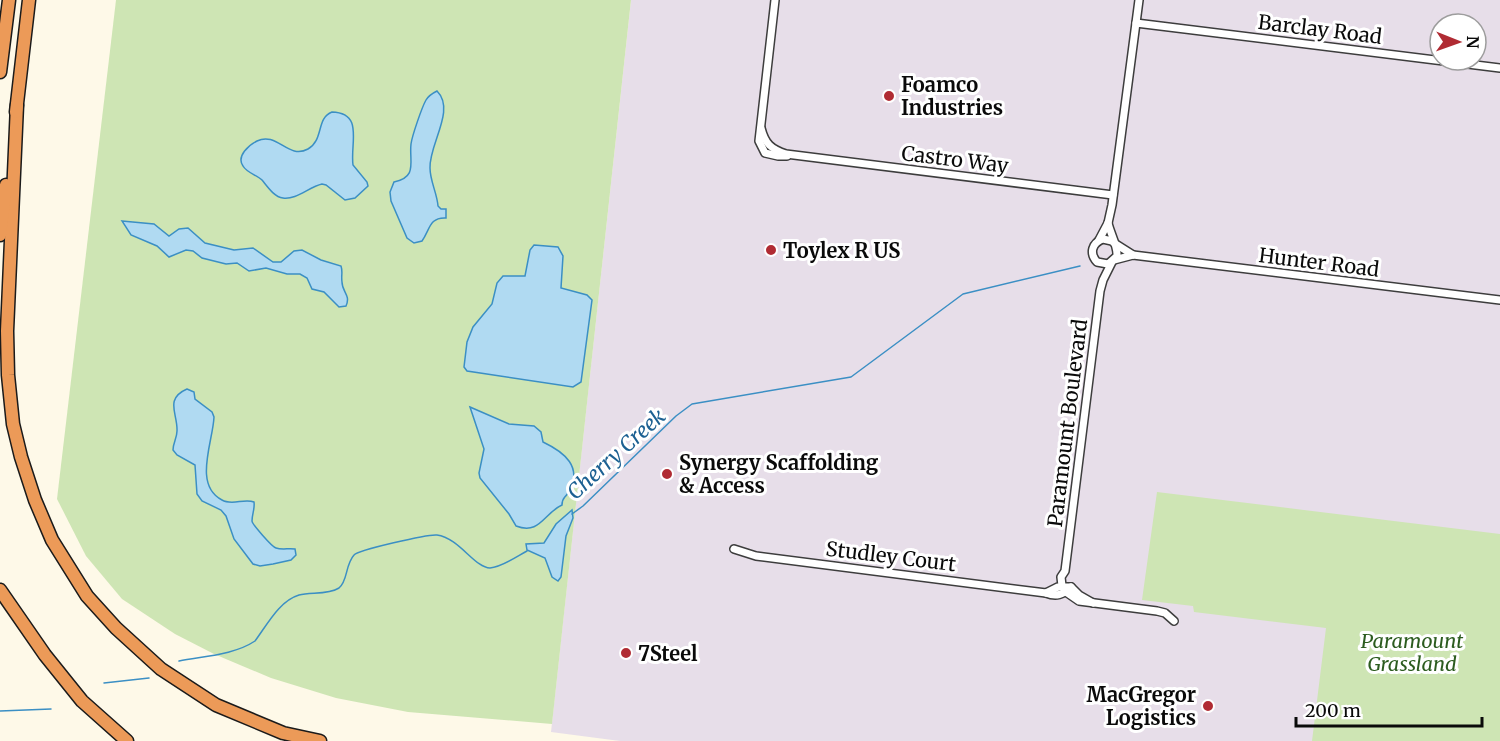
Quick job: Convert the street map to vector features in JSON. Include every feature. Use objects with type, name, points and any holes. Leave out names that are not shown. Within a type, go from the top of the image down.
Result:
[{"type":"highway","points":[[0,72],[9,0]]},
{"type":"highway","points":[[0,235],[29,0]]},
{"type":"highway","points":[[17,105],[7,331],[8,375],[13,424],[21,457],[34,500],[52,540],[87,596],[116,628],[161,669],[216,705],[283,733],[320,741]]},
{"type":"highway","points":[[0,590],[45,655],[82,701],[127,741]]},
{"type":"street","name":"Castro Way","points":[[775,0],[761,128],[764,141],[771,148],[792,155],[1113,195]]},
{"type":"street","points":[[1108,223],[1117,251],[1113,261],[1104,264],[1097,262],[1092,250],[1108,223],[1139,0]]},
{"type":"street","name":"Barclay Road","points":[[1136,23],[1500,68]]},
{"type":"street","points":[[1099,240],[1106,239],[1113,242]]},
{"type":"street","name":"Hunter Road","points":[[1113,242],[1133,255]]},
{"type":"street","name":"Hunter Road","points":[[1113,261],[1133,255],[1500,300]]},
{"type":"street","name":"Paramount Boulevard","points":[[1066,589],[1065,571],[1103,280],[1113,261]]},
{"type":"street","name":"Paramount Boulevard","points":[[1097,262],[1103,280]]},
{"type":"street","name":"Studley Court","points":[[734,549],[756,556],[1046,593],[1066,589]]},
{"type":"street","points":[[1066,589],[1079,601],[1156,610],[1165,613],[1174,621]]},
{"type":"shaded area","points":[[631,0],[1500,0],[1500,741],[620,741],[551,732]]},
{"type":"green space","points":[[116,0],[631,0],[552,724],[408,712],[336,698],[271,678],[214,654],[175,634],[122,599],[86,556],[57,499]]},
{"type":"green space","name":"Paramount Grassland","points":[[1157,492],[1500,534],[1500,741],[1312,741],[1326,628],[1194,612],[1193,606],[1142,600]]},
{"type":"water","points":[[437,91],[444,108],[431,159],[430,173],[438,206],[446,209],[446,218],[433,222],[422,241],[414,243],[407,238],[391,201],[390,192],[394,182],[402,180],[409,173],[411,144],[417,122],[426,100]]},
{"type":"water","points":[[332,112],[342,114],[352,123],[353,165],[368,186],[355,198],[345,200],[322,184],[293,197],[280,197],[243,166],[241,158],[244,151],[257,141],[264,139],[277,142],[294,151],[308,149],[316,140],[324,119]]},
{"type":"water","points":[[122,221],[154,224],[169,236],[179,229],[188,228],[205,243],[234,250],[253,248],[273,262],[281,262],[294,251],[302,250],[321,260],[341,266],[342,285],[347,296],[346,306],[339,307],[324,292],[312,289],[307,278],[300,274],[287,274],[266,268],[249,271],[237,263],[226,264],[202,258],[193,251],[186,250],[169,257],[157,246],[131,235]]},
{"type":"water","points":[[534,245],[558,247],[563,256],[561,288],[587,295],[592,300],[581,382],[573,387],[467,371],[464,367],[467,342],[473,327],[492,304],[497,283],[503,276],[525,276],[530,250]]},
{"type":"water","points":[[187,389],[194,392],[195,399],[212,412],[214,417],[206,474],[213,493],[226,502],[254,502],[253,523],[274,547],[295,549],[296,555],[291,560],[260,566],[253,564],[234,539],[226,516],[221,510],[202,501],[197,494],[195,465],[177,455],[173,450],[177,431],[174,402],[180,393]]},
{"type":"water","points":[[470,407],[509,424],[534,426],[541,432],[543,442],[564,456],[573,468],[572,484],[562,505],[536,526],[524,528],[516,526],[480,478],[484,449]]},
{"type":"water","points":[[572,510],[573,518],[566,536],[561,577],[558,581],[552,577],[545,558],[527,550],[526,544],[544,543],[556,524]]},
{"type":"waterway","name":"Cherry Creek","points":[[572,514],[676,416],[692,404],[851,377],[963,294],[1080,266]]},
{"type":"waterway","name":"Cherry Creek","points":[[179,661],[247,646],[255,641],[285,602],[299,595],[330,592],[339,588],[344,581],[351,559],[354,555],[367,550],[437,535],[452,541],[478,563],[490,568],[504,564],[527,551]]},
{"type":"waterway","name":"Cherry Creek","points":[[104,683],[149,678]]},
{"type":"waterway","name":"Cherry Creek","points":[[0,711],[51,709]]},
{"type":"place","name":"Foamco Industries","points":[[889,96]]},
{"type":"place","name":"Toylex R US","points":[[771,250]]},
{"type":"place","name":"Synergy Scaffolding & Access","points":[[667,474]]},
{"type":"place","name":"7Steel","points":[[626,653]]},
{"type":"place","name":"MacGregor Logistics","points":[[1208,706]]}]
